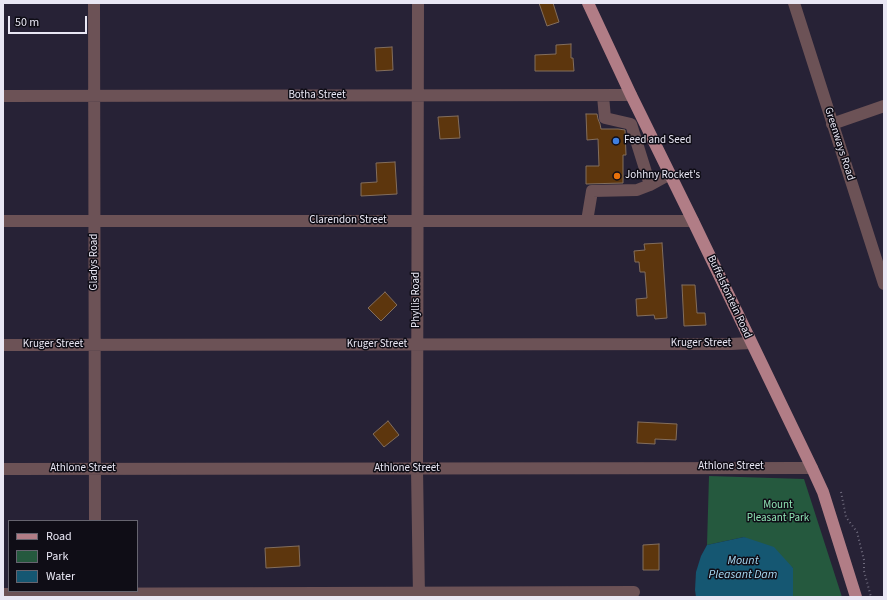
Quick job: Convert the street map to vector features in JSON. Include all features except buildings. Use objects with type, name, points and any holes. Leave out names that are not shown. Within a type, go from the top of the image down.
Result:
[{"type":"main road","name":"Buffelsfontein Road","points":[[588,3],[823,492],[856,597]]},
{"type":"street","name":"Gladys Road","points":[[94,3],[95,520]]},
{"type":"street","name":"Phyllis Road","points":[[418,3],[417,469],[419,595]]},
{"type":"street","name":"Greenways Road","points":[[794,3],[884,284]]},
{"type":"street","name":"Botha Street","points":[[3,96],[631,95]]},
{"type":"street","points":[[603,96],[605,118],[631,124],[650,185]]},
{"type":"street","points":[[832,124],[884,106]]},
{"type":"street","points":[[587,221],[592,191],[637,190],[670,174]]},
{"type":"street","name":"Clarendon Street","points":[[3,221],[693,220]]},
{"type":"street","name":"Kruger Street","points":[[3,345],[751,343]]},
{"type":"street","name":"Athlone Street","points":[[3,470],[812,468]]},
{"type":"street","points":[[3,594],[419,595],[634,592]]},
{"type":"path","points":[[841,492],[846,517],[857,532],[864,560],[864,571],[871,597]]},
{"type":"green space","name":"Mount Pleasant Park","points":[[709,476],[804,479],[842,597],[793,597],[793,568],[744,537],[707,545]]},
{"type":"water","name":"Mount Pleasant Dam","points":[[744,537],[774,547],[793,568],[793,597],[696,597],[696,572],[701,556],[707,545]]},
{"type":"place","name":"Feed and Seed","points":[[616,141]]},
{"type":"place","name":"Johhny Rocket's","points":[[617,176]]}]
